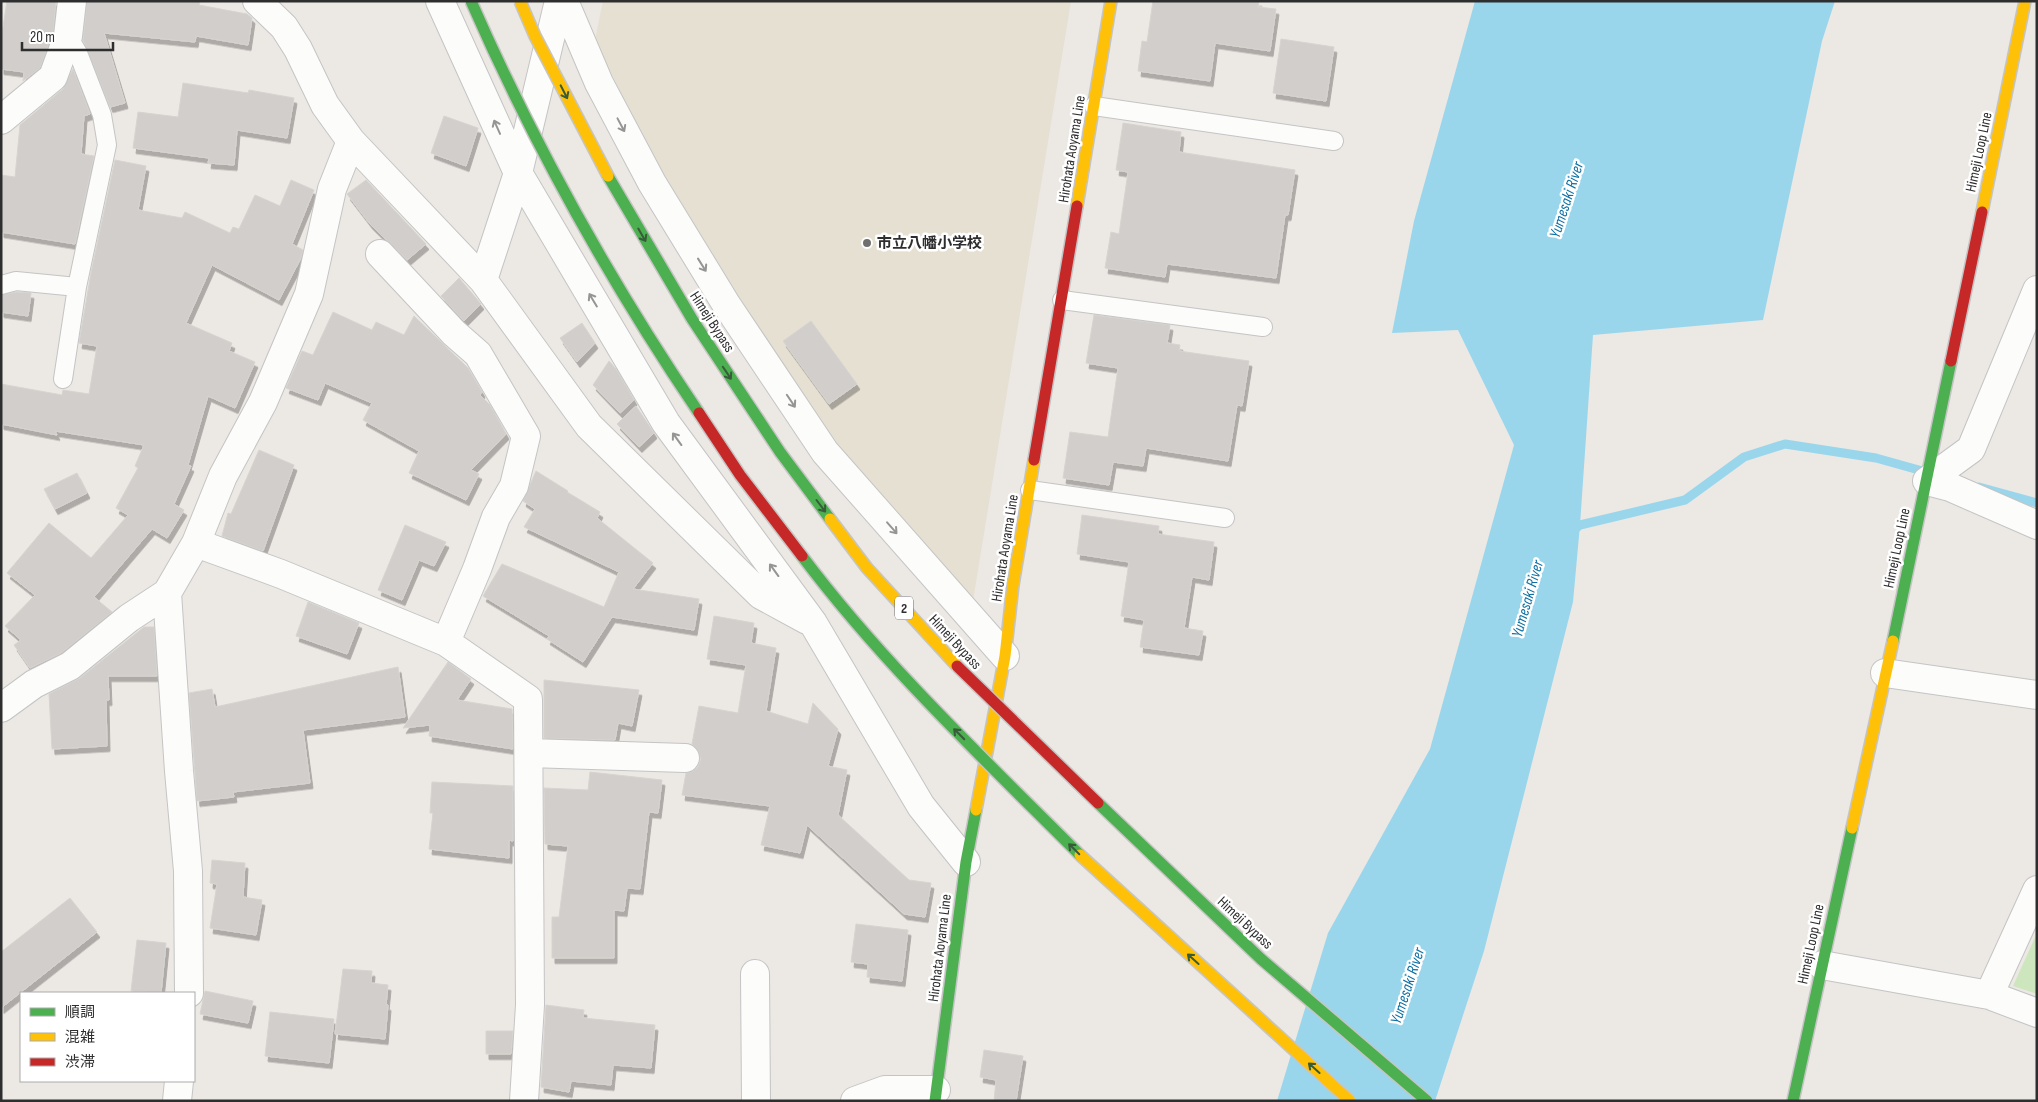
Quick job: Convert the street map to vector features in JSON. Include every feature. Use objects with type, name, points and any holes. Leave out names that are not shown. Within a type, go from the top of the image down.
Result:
[{"type":"main road","points":[[471,1],[495,56],[570,203],[648,338],[740,475],[834,598],[937,712],[1100,875],[1350,1101]]},
{"type":"main road","name":"Himeji Bypass","points":[[520,1],[535,36],[613,185],[692,320],[780,452],[867,568],[969,679],[1254,952],[1427,1101]]},
{"type":"main road","name":"Hirohata Aoyama Line","points":[[936,1096],[966,862],[1004,656],[1013,585],[1111,1]]},
{"type":"main road","name":"Himeji Loop Line","points":[[1793,1101],[1927,481],[2026,1]]},
{"type":"street","points":[[1,120],[53,76],[68,36],[72,1]]},
{"type":"street","points":[[257,1],[284,27],[298,49],[325,105],[351,141],[483,280],[588,426],[761,596],[813,623]]},
{"type":"street","points":[[440,1],[518,173],[666,423],[813,623],[921,806],[966,862]]},
{"type":"street","points":[[483,280],[518,173],[559,1]]},
{"type":"street","points":[[564,1],[599,83],[652,183],[737,320],[825,452],[1004,656]]},
{"type":"street","points":[[1,708],[34,684],[70,666],[129,618],[167,594],[196,543],[223,476],[263,402],[308,294],[332,190],[351,141]]},
{"type":"street","points":[[380,254],[454,333],[478,354],[526,436],[514,486],[496,518],[446,642]]},
{"type":"street","points":[[1927,481],[1971,449],[2037,290]]},
{"type":"street","points":[[1927,481],[1950,487],[2037,526]]},
{"type":"street","points":[[196,543],[281,574],[446,642],[528,699],[530,1005],[524,1101]]},
{"type":"street","points":[[167,594],[188,871],[189,992]]},
{"type":"street","points":[[1886,672],[2037,695]]},
{"type":"street","points":[[529,753],[685,758]]},
{"type":"street","points":[[1989,994],[2037,890]]},
{"type":"street","points":[[1822,965],[1989,994],[2037,1013]]},
{"type":"street","points":[[755,974],[756,1101]]},
{"type":"street","points":[[177,1101],[179,1082]]},
{"type":"street","points":[[855,1101],[885,1090],[936,1096]]},
{"type":"lane","points":[[63,379],[78,287],[107,145],[102,115],[78,53],[68,36]]},
{"type":"lane","points":[[1094,106],[1334,142]]},
{"type":"lane","points":[[1,285],[16,280],[78,287]]},
{"type":"lane","points":[[1062,300],[1263,327]]},
{"type":"lane","points":[[1030,490],[1226,518]]},
{"type":"shaded area","name":"市立八幡小学校","points":[[603,1],[1071,1],[971,613],[844,459],[750,320],[656,165],[595,40]]},
{"type":"green space","points":[[2037,933],[2037,994],[2013,986]]},
{"type":"water","name":"Yumesaki River","points":[[1475,1],[1835,1],[1822,41],[1763,320],[1593,335],[1573,602],[1484,951],[1435,1101],[1277,1101],[1328,933],[1430,749],[1514,445],[1458,330],[1392,333],[1414,221]]},
{"type":"building","points":[[7,1],[56,1],[53,32],[40,68],[23,81],[24,72],[1,69],[1,40]]},
{"type":"building","points":[[87,1],[200,1],[199,5],[247,14],[252,18],[248,45],[196,36],[195,42],[104,33],[125,103],[110,107],[83,40]]},
{"type":"building","points":[[1153,1],[1259,1],[1258,7],[1276,9],[1270,51],[1215,43],[1210,81],[1138,71],[1142,41],[1147,42]]},
{"type":"building","points":[[1281,39],[1334,47],[1326,101],[1273,93]]},
{"type":"building","points":[[73,69],[90,114],[84,116],[81,154],[94,156],[75,244],[1,232],[1,175],[15,177],[20,125],[63,89]]},
{"type":"building","points":[[183,83],[248,93],[249,90],[294,98],[287,138],[237,130],[234,165],[208,163],[209,158],[133,148],[138,112],[178,117]]},
{"type":"building","points":[[444,116],[478,128],[466,166],[431,153]]},
{"type":"building","points":[[1123,123],[1181,132],[1179,152],[1295,170],[1288,215],[1285,215],[1276,278],[1167,264],[1165,277],[1105,268],[1111,232],[1119,234],[1128,172],[1116,170]]},
{"type":"building","points":[[115,160],[146,166],[138,210],[182,218],[185,212],[230,233],[233,227],[239,229],[255,195],[280,206],[291,180],[314,190],[292,244],[303,250],[301,258],[279,300],[212,265],[186,323],[232,343],[229,351],[255,362],[235,408],[208,396],[188,465],[191,466],[174,504],[184,510],[167,538],[152,529],[94,597],[112,612],[61,653],[30,668],[14,645],[21,640],[5,626],[35,595],[7,573],[49,523],[91,558],[128,515],[116,508],[138,468],[135,466],[144,445],[55,431],[57,435],[1,424],[1,384],[62,395],[63,390],[89,394],[97,346],[79,343],[91,273]]},
{"type":"building","points":[[366,180],[426,244],[407,260],[370,224],[347,194]]},
{"type":"building","points":[[459,278],[481,304],[464,321],[441,296]]},
{"type":"building","points":[[17,292],[31,293],[28,316],[1,312],[1,295]]},
{"type":"building","points":[[333,312],[372,330],[376,322],[404,335],[414,316],[468,368],[482,392],[480,395],[490,405],[506,434],[471,470],[479,474],[466,500],[409,473],[419,451],[363,420],[372,403],[325,383],[318,400],[286,388],[302,351],[313,355]]},
{"type":"building","points":[[1094,315],[1170,325],[1167,343],[1180,345],[1179,351],[1249,361],[1242,406],[1237,405],[1228,461],[1146,448],[1143,466],[1113,462],[1109,485],[1063,478],[1070,432],[1108,437],[1118,368],[1086,363]]},
{"type":"building","points":[[811,321],[857,384],[829,404],[783,341]]},
{"type":"building","points":[[582,323],[595,343],[577,362],[560,338]]},
{"type":"building","points":[[609,361],[616,369],[634,400],[620,413],[593,385]]},
{"type":"building","points":[[636,406],[654,433],[639,447],[617,424]]},
{"type":"building","points":[[259,450],[294,465],[263,551],[222,536],[228,513],[231,514]]},
{"type":"building","points":[[536,471],[600,512],[597,518],[653,563],[633,589],[699,599],[694,630],[612,617],[583,662],[547,639],[549,636],[483,596],[502,564],[604,607],[619,572],[524,527],[535,509],[523,501]]},
{"type":"building","points":[[77,473],[87,493],[55,509],[44,489]]},
{"type":"building","points":[[1082,515],[1159,526],[1158,534],[1214,542],[1209,580],[1192,577],[1184,628],[1203,631],[1199,655],[1140,647],[1144,620],[1121,616],[1129,562],[1077,554]]},
{"type":"building","points":[[405,525],[446,542],[434,566],[419,560],[402,600],[378,590]]},
{"type":"building","points":[[308,602],[359,623],[347,654],[296,636]]},
{"type":"building","points":[[714,616],[754,623],[751,643],[776,648],[766,711],[808,724],[813,703],[838,729],[828,766],[847,770],[838,815],[909,880],[931,883],[925,917],[904,914],[807,825],[800,853],[761,845],[770,806],[682,795],[686,773],[698,767],[701,759],[698,750],[692,744],[699,706],[738,713],[746,665],[707,659]]},
{"type":"building","points":[[144,627],[154,627],[157,676],[108,676],[109,700],[106,700],[107,746],[52,749],[49,694],[80,678]]},
{"type":"building","points":[[448,662],[471,679],[457,700],[512,709],[513,749],[429,736],[430,725],[403,728]]},
{"type":"building","points":[[398,667],[405,717],[303,730],[310,783],[233,792],[234,797],[197,801],[189,693],[212,689],[215,707]]},
{"type":"building","points":[[544,680],[639,690],[632,726],[618,723],[615,740],[544,738]]},
{"type":"building","points":[[590,772],[662,780],[658,813],[649,812],[640,889],[627,888],[624,911],[614,910],[614,958],[552,958],[552,917],[559,917],[568,846],[545,844],[544,788],[588,790]]},
{"type":"building","points":[[432,782],[513,786],[513,841],[509,840],[509,858],[429,849],[433,813],[430,813]]},
{"type":"building","points":[[212,860],[245,863],[243,897],[262,900],[256,935],[210,928],[217,884],[210,883]]},
{"type":"building","points":[[70,898],[97,932],[1,1008],[1,952]]},
{"type":"building","points":[[856,924],[908,930],[902,981],[867,977],[868,964],[851,962]]},
{"type":"building","points":[[137,940],[166,943],[161,992],[131,991]]},
{"type":"building","points":[[343,969],[372,971],[371,983],[388,985],[385,1039],[335,1034]]},
{"type":"building","points":[[205,991],[253,1001],[248,1023],[200,1014]]},
{"type":"building","points":[[546,1005],[584,1010],[583,1018],[655,1025],[651,1068],[613,1065],[611,1085],[571,1081],[569,1092],[541,1087]]},
{"type":"building","points":[[270,1012],[334,1019],[329,1063],[265,1056]]},
{"type":"building","points":[[486,1031],[513,1031],[511,1054],[486,1054]]},
{"type":"building","points":[[984,1050],[1023,1056],[1016,1101],[994,1101],[996,1080],[980,1077]]},
{"type":"waterway","points":[[1571,533],[1580,525],[1685,500],[1744,457],[1785,444],[1876,458],[1926,472]]},
{"type":"waterway","points":[[1979,487],[2037,503]]},
{"type":"traffic: fast","points":[[471,1],[521,108],[576,212],[635,314],[699,413]]},
{"type":"traffic: fast","points":[[608,176],[692,319],[780,452],[830,519]]},
{"type":"traffic: fast","points":[[1893,641],[1951,361]]},
{"type":"traffic: fast","points":[[802,556],[901,673],[971,747],[1080,855]]},
{"type":"traffic: fast","points":[[1098,803],[1261,959],[1427,1101]]},
{"type":"traffic: fast","points":[[935,1101],[966,862],[976,810]]},
{"type":"traffic: fast","points":[[1793,1101],[1852,828]]},
{"type":"traffic: slow","points":[[520,1],[535,36],[608,176]]},
{"type":"traffic: slow","points":[[1077,206],[1111,1]]},
{"type":"traffic: slow","points":[[1982,212],[2025,1]]},
{"type":"traffic: slow","points":[[976,810],[1005,656],[1013,585],[1034,460]]},
{"type":"traffic: slow","points":[[830,519],[867,568],[957,666]]},
{"type":"traffic: slow","points":[[1852,828],[1893,641]]},
{"type":"traffic: slow","points":[[1080,855],[1350,1101]]},
{"type":"traffic: jam","points":[[1034,460],[1077,206]]},
{"type":"traffic: jam","points":[[1951,361],[1982,212]]},
{"type":"traffic: jam","points":[[699,413],[740,475],[802,556]]},
{"type":"traffic: jam","points":[[957,666],[1098,803]]},
{"type":"place","name":"市立八幡小学校","points":[[867,243]]}]
